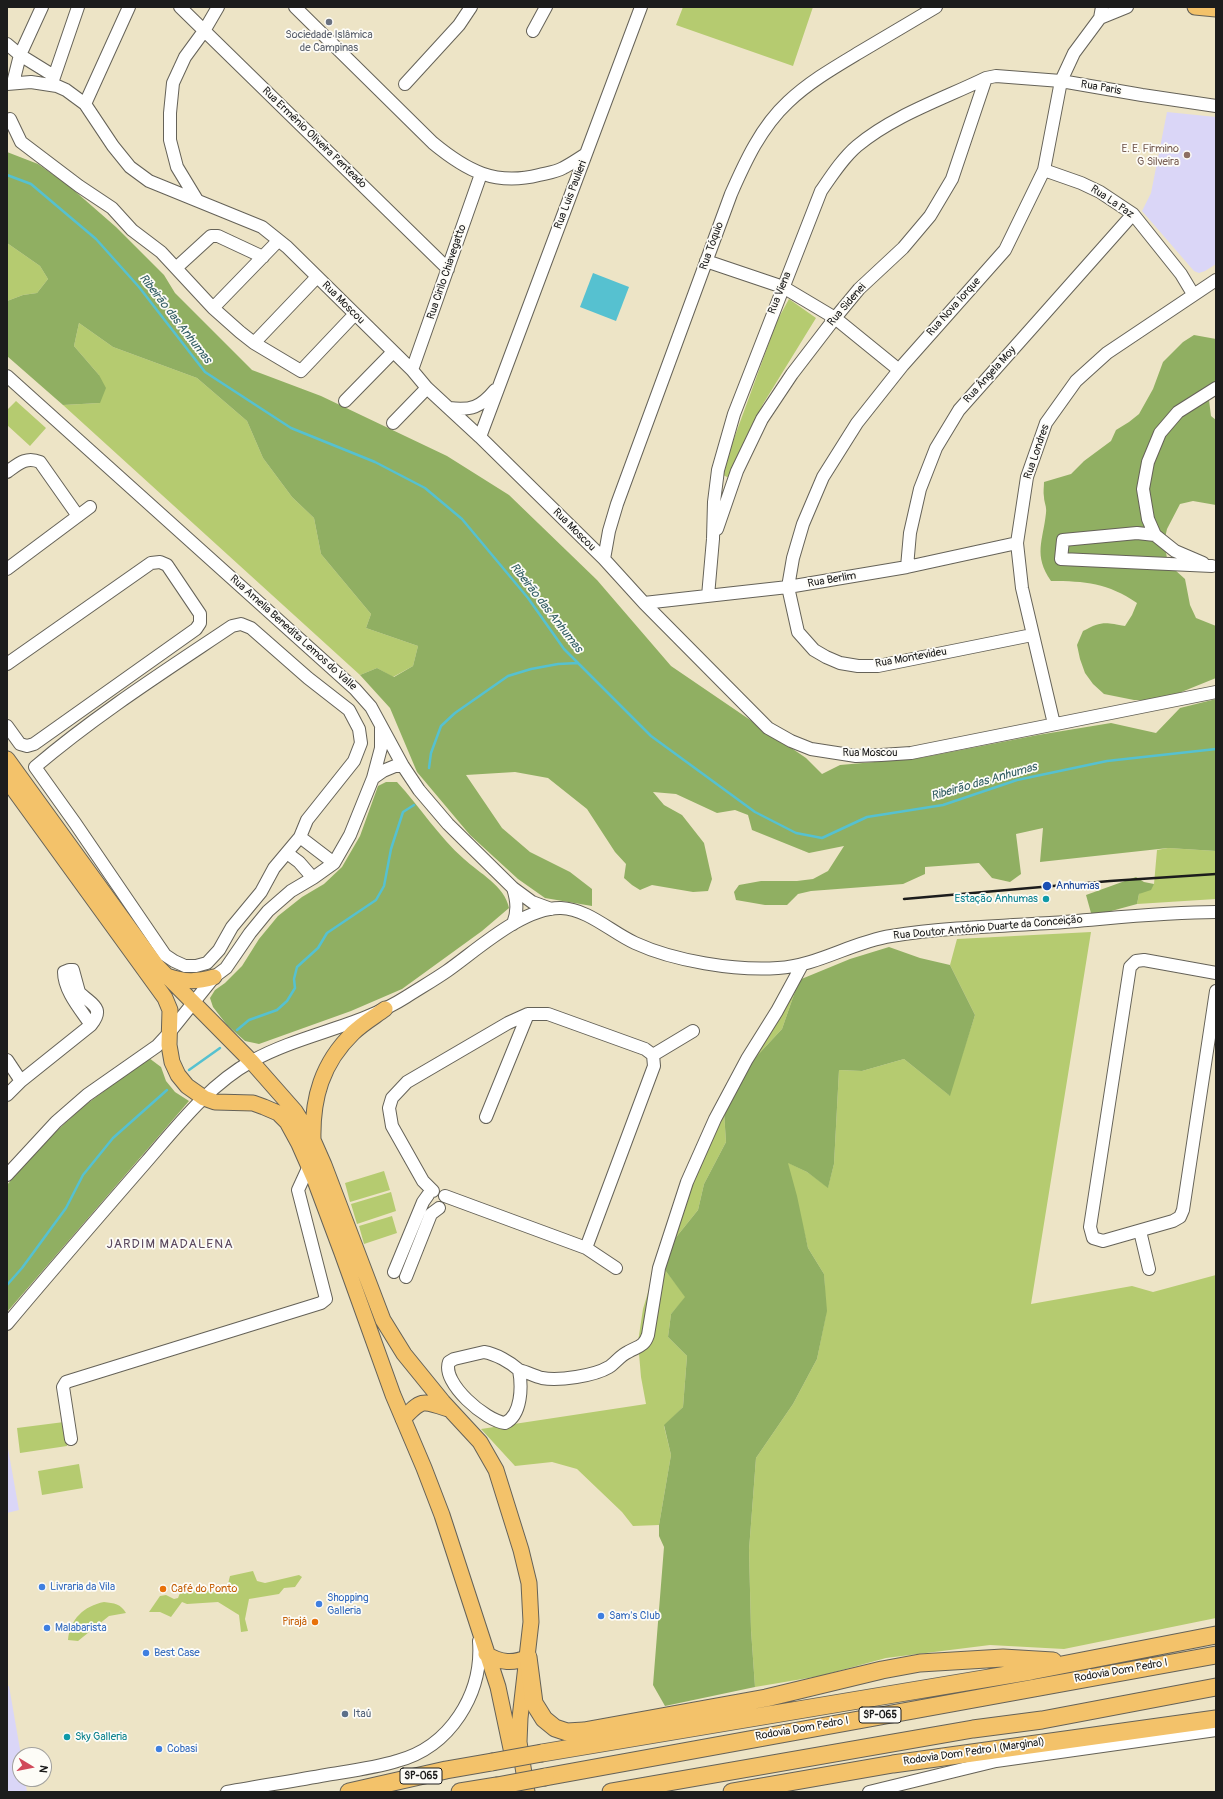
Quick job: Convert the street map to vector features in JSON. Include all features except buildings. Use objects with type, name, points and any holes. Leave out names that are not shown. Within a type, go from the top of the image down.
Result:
[{"type":"highway","name":"Rodovia Dom Pedro I","points":[[349,1792],[446,1770],[1031,1671],[1216,1635]]},
{"type":"highway","name":"Rodovia Dom Pedro I","points":[[460,1792],[1216,1655]]},
{"type":"highway","points":[[528,1657],[534,1703],[544,1719],[555,1728],[567,1732],[584,1731],[766,1698],[882,1670],[920,1663],[1003,1658],[1074,1662]]},
{"type":"highway","points":[[611,1792],[973,1729],[1042,1720],[1216,1687]]},
{"type":"highway","points":[[1076,1714],[1216,1697]]},
{"type":"highway","name":"Rodovia Dom Pedro I (Marginal)","points":[[732,1792],[958,1754],[1216,1719]]},
{"type":"highway","points":[[799,1792],[886,1773],[958,1754]]},
{"type":"main road","points":[[1195,7],[1216,9]]},
{"type":"main road","points":[[7,759],[14,779],[165,998],[170,1010],[169,1033],[172,1062],[178,1075],[187,1086],[204,1098],[222,1103],[252,1104],[278,1113],[286,1122],[309,1166],[402,1419],[424,1468],[478,1626],[502,1703],[520,1792]]},
{"type":"main road","points":[[14,779],[156,965],[251,1061],[295,1111],[313,1140],[383,1320],[404,1354],[446,1406],[480,1442],[496,1470],[521,1550],[528,1583],[531,1622],[520,1718],[519,1742],[527,1792]]},
{"type":"main road","points":[[166,975],[188,982],[201,981],[214,977]]},
{"type":"main road","points":[[313,1140],[314,1103],[318,1087],[332,1058],[353,1033],[385,1009]]},
{"type":"main road","points":[[402,1419],[419,1404],[425,1402],[446,1406]]},
{"type":"main road","points":[[486,1654],[506,1662],[514,1662],[528,1657]]},
{"type":"street","points":[[10,83],[20,55],[42,7]]},
{"type":"street","points":[[7,44],[53,78],[78,7]]},
{"type":"street","points":[[85,104],[129,7]]},
{"type":"street","name":"Rua Ermênio Oliveira Penteado","points":[[180,7],[448,269]]},
{"type":"street","points":[[197,200],[177,167],[170,140],[170,112],[173,83],[185,57],[204,31],[218,7]]},
{"type":"street","points":[[294,7],[433,143],[453,159],[481,174],[502,179],[528,177],[561,169],[586,154]]},
{"type":"street","points":[[405,84],[459,25],[471,7]]},
{"type":"street","points":[[533,31],[546,7]]},
{"type":"street","name":"Rua Luis Paulieri","points":[[480,437],[641,7]]},
{"type":"street","name":"Rua Nova Iorque","points":[[788,587],[793,558],[803,524],[823,477],[857,423],[899,370],[1005,250],[1044,170],[1061,81],[1074,53],[1101,13],[1127,7]]},
{"type":"street","name":"Rua Tóquio","points":[[604,559],[609,531],[617,504],[731,194],[748,158],[770,123],[787,102],[836,67],[932,9]]},
{"type":"street","name":"Rua Paris","points":[[986,78],[1007,75],[1061,81],[1216,106]]},
{"type":"street","name":"Rua Viena","points":[[708,596],[714,539],[720,503],[717,482],[734,414],[821,191],[835,170],[856,146],[883,126],[986,78]]},
{"type":"street","name":"Rua Sidenei","points":[[720,503],[732,485],[737,471],[762,419],[792,374],[859,289],[903,248],[934,210],[952,180],[986,78]]},
{"type":"street","name":"Rua Moscou","points":[[10,83],[31,82],[57,86],[66,90],[85,104],[113,146],[130,167],[149,181],[262,227],[278,240],[412,370],[427,388],[480,437],[604,559],[644,603],[768,728],[791,741],[810,749],[856,756],[911,753],[1216,692]]},
{"type":"street","points":[[66,90],[83,89],[93,86]]},
{"type":"street","points":[[10,119],[21,142],[79,186],[112,208],[132,230],[161,252],[214,308],[254,343],[301,371],[355,314]]},
{"type":"street","name":"Rua La Paz","points":[[1044,170],[1081,183],[1100,192],[1133,214],[1180,274],[1193,294]]},
{"type":"street","name":"Rua Cirilo Chiavegatto","points":[[412,370],[481,174]]},
{"type":"street","name":"Rua Ângela Moy","points":[[907,567],[910,533],[920,489],[936,448],[959,410],[1133,214]]},
{"type":"street","points":[[176,268],[211,236],[218,236],[263,257]]},
{"type":"street","points":[[214,308],[278,240]]},
{"type":"street","points":[[706,261],[783,287],[835,318],[899,370]]},
{"type":"street","points":[[254,343],[317,277]]},
{"type":"street","name":"Rua Londres","points":[[1054,724],[1022,588],[1017,543],[1027,477],[1046,423],[1076,381],[1107,353],[1216,280]]},
{"type":"street","points":[[345,401],[393,352]]},
{"type":"street","name":"Rua Amelia Benedita Lemos do Valle","points":[[7,376],[356,689],[371,707],[403,766],[419,790],[448,824],[513,888],[532,902],[551,908]]},
{"type":"street","name":"Rua Luis Paulieri","points":[[449,408],[463,410],[474,408],[487,399],[500,382]]},
{"type":"street","points":[[393,423],[427,388]]},
{"type":"street","points":[[1214,566],[1175,551],[1155,534],[1148,519],[1143,489],[1148,462],[1160,433],[1178,412],[1216,388]]},
{"type":"street","points":[[7,472],[24,460],[32,459],[40,462],[78,516]]},
{"type":"street","points":[[717,482],[732,485]]},
{"type":"street","points":[[7,569],[90,507]]},
{"type":"street","points":[[1155,534],[1137,533],[1063,540],[1061,560],[1214,566]]},
{"type":"street","name":"Rua Berlim","points":[[644,603],[788,587],[907,567],[1017,543]]},
{"type":"street","points":[[7,664],[151,563],[160,562],[167,565],[200,614],[200,623],[196,629],[34,744],[27,746],[20,744],[7,726]]},
{"type":"street","name":"Rua Montevideu","points":[[788,587],[798,632],[814,650],[840,663],[858,666],[878,666],[1032,635]]},
{"type":"street","points":[[14,779],[35,767],[76,734],[141,688],[232,626],[241,624],[251,628],[308,678],[340,701],[349,710],[359,729],[361,743],[354,761],[307,820],[300,836],[274,868],[261,892],[232,927],[219,950],[208,963],[196,966],[185,966],[174,961],[165,954],[76,823],[35,767]]},
{"type":"street","points":[[7,1175],[56,1122],[87,1095],[156,1046],[169,1033],[214,977],[226,968],[250,933],[268,911],[291,891],[334,863],[350,835],[373,778],[381,748],[381,724]]},
{"type":"street","points":[[373,778],[383,771],[395,766],[403,766]]},
{"type":"street","points":[[300,836],[334,863]]},
{"type":"street","points":[[287,853],[299,862],[313,878]]},
{"type":"street","points":[[513,888],[517,902],[516,916],[513,924]]},
{"type":"street","name":"Rua Doutor Antônio Duarte da Conceição","points":[[7,1324],[104,1210],[204,1098],[251,1061],[305,1038],[385,1009],[442,975],[526,916],[551,908],[564,908],[578,912],[635,943],[673,956],[703,963],[773,969],[802,965],[888,936],[971,928],[1216,912]]},
{"type":"street","points":[[1216,973],[1144,960],[1136,961],[1130,967],[1090,1227],[1093,1238],[1103,1241],[1173,1221],[1180,1216],[1183,1210],[1216,991]]},
{"type":"street","points":[[519,1370],[520,1388],[516,1412],[511,1420],[505,1423],[491,1418],[478,1409],[459,1391],[448,1371],[449,1362],[454,1359],[484,1352],[490,1353],[512,1364],[519,1370],[542,1378],[563,1379],[587,1375],[607,1368],[627,1352],[639,1348],[644,1344],[648,1335],[659,1268],[688,1182],[715,1119],[747,1059],[777,1011],[802,965]]},
{"type":"street","points":[[486,1117],[528,1014]]},
{"type":"street","points":[[430,1193],[392,1126],[389,1108],[392,1098],[407,1082],[508,1022],[528,1014],[548,1014],[645,1049],[653,1055],[655,1060],[586,1248]]},
{"type":"street","points":[[7,1095],[21,1081],[91,1025]]},
{"type":"street","points":[[653,1055],[693,1031]]},
{"type":"street","points":[[7,1060],[21,1081]]},
{"type":"street","points":[[71,1439],[63,1387],[66,1382],[321,1303],[326,1298],[298,1190],[309,1166]]},
{"type":"street","points":[[394,1272],[423,1202],[430,1193],[440,1191],[445,1196],[586,1248],[616,1268]]},
{"type":"street","points":[[430,1193],[427,1200],[429,1206],[435,1209],[439,1208]]},
{"type":"street","points":[[406,1277],[431,1214],[444,1204],[445,1196]]},
{"type":"street","points":[[304,1210],[322,1200]]},
{"type":"street","points":[[1140,1231],[1149,1269]]},
{"type":"street","points":[[446,1406],[459,1391]]},
{"type":"street","points":[[227,1792],[398,1761],[416,1754],[432,1744],[448,1731],[468,1702],[479,1666],[480,1646],[478,1626]]},
{"type":"street","points":[[869,1792],[996,1761],[1216,1730]]},
{"type":"shaded area","name":"E. E. Firmino G Silveira","points":[[1167,112],[1216,117],[1216,264],[1199,273],[1194,271],[1142,211],[1151,193]]},
{"type":"shaded area","points":[[7,1443],[19,1510],[7,1513]]},
{"type":"shaded area","points":[[7,1686],[9,1686],[20,1747],[12,1747],[12,1787],[26,1787],[27,1792],[7,1792]]},
{"type":"green space","points":[[683,7],[813,7],[793,66],[676,25]]},
{"type":"green space","points":[[7,152],[38,164],[69,186],[116,227],[164,275],[175,293],[252,370],[321,396],[447,456],[509,495],[597,580],[671,666],[806,758],[822,774],[840,765],[920,758],[1038,735],[1111,723],[1156,733],[1180,708],[1216,699],[1216,851],[1168,848],[1040,862],[1043,828],[1016,834],[1021,874],[1010,882],[992,878],[979,863],[925,867],[925,874],[903,884],[811,891],[798,894],[787,905],[765,905],[736,900],[734,892],[739,885],[761,881],[797,881],[813,879],[828,871],[844,846],[809,853],[752,830],[748,815],[735,810],[717,813],[676,794],[653,792],[664,805],[682,815],[704,843],[712,879],[708,891],[693,892],[652,885],[640,890],[624,878],[626,864],[615,852],[587,809],[548,778],[515,772],[466,775],[502,828],[530,852],[570,872],[592,889],[592,906],[545,898],[518,879],[470,835],[417,772],[390,708],[360,675],[377,668],[394,677],[413,666],[418,646],[366,628],[371,614],[321,554],[314,518],[292,497],[263,458],[247,421],[197,378],[113,347],[79,323],[74,346],[99,375],[106,388],[100,403],[63,405],[7,356],[7,301],[23,295],[37,293],[48,279],[40,266],[7,243]]},
{"type":"green space","points":[[7,243],[40,266],[48,279],[37,293],[23,295],[7,301]]},
{"type":"green space","points":[[789,299],[816,318],[763,404],[729,478],[721,474],[777,321]]},
{"type":"green space","points":[[79,323],[113,347],[197,378],[247,421],[263,458],[292,497],[314,518],[321,554],[371,614],[366,628],[418,646],[413,666],[393,677],[377,668],[360,675],[63,405],[100,403],[99,375],[74,346]]},
{"type":"green space","points":[[1194,335],[1216,339],[1216,388],[1209,400],[1211,416],[1216,420],[1216,505],[1193,501],[1180,504],[1167,529],[1164,542],[1167,558],[1175,570],[1185,579],[1190,605],[1196,618],[1216,626],[1216,678],[1174,695],[1147,700],[1134,700],[1104,694],[1093,684],[1085,673],[1077,645],[1083,631],[1094,625],[1108,623],[1125,626],[1137,603],[1116,591],[1096,584],[1051,581],[1045,572],[1041,555],[1046,511],[1044,482],[1071,474],[1084,461],[1111,441],[1116,430],[1139,414],[1153,389],[1163,362],[1183,342]]},
{"type":"green space","points":[[16,401],[46,428],[30,446],[7,425],[7,410]]},
{"type":"green space","points":[[386,782],[397,782],[438,832],[455,850],[491,880],[507,900],[509,908],[482,931],[402,989],[351,1011],[259,1044],[245,1041],[227,1025],[213,1007],[210,998],[215,990],[225,983],[242,966],[259,939],[278,916],[302,897],[324,884],[342,867],[360,836],[378,786]]},
{"type":"green space","points":[[1168,848],[1216,851],[1216,899],[1137,904],[1139,894],[1154,884],[1157,850]]},
{"type":"green space","points":[[1136,877],[1144,882],[1154,884],[1151,890],[1139,894],[1137,904],[1104,913],[1091,913],[1086,895]]},
{"type":"green space","points":[[1091,932],[1031,1304],[1132,1286],[1153,1292],[1216,1275],[1216,1618],[1064,1649],[990,1645],[886,1658],[820,1676],[755,1687],[751,1630],[749,1550],[756,1458],[793,1404],[817,1359],[826,1314],[824,1274],[808,1248],[787,1162],[807,1172],[828,1187],[834,1164],[839,1070],[862,1071],[904,1059],[949,1095],[975,1015],[950,965],[957,939]]},
{"type":"green space","points":[[889,947],[920,958],[950,965],[975,1015],[950,1096],[904,1059],[862,1071],[839,1070],[834,1164],[828,1188],[807,1172],[788,1163],[797,1196],[808,1248],[824,1274],[827,1311],[817,1359],[793,1404],[756,1458],[749,1550],[751,1630],[755,1687],[665,1706],[653,1685],[664,1547],[659,1536],[659,1525],[671,1455],[664,1425],[683,1407],[687,1356],[668,1337],[671,1314],[685,1297],[665,1270],[673,1241],[698,1210],[704,1184],[726,1142],[724,1112],[754,1059],[782,1029],[799,980],[850,959]]},
{"type":"green space","points":[[799,980],[782,1029],[754,1059],[724,1112],[726,1142],[704,1184],[698,1210],[673,1241],[665,1270],[686,1297],[671,1314],[668,1337],[687,1356],[683,1407],[664,1426],[671,1455],[659,1525],[633,1526],[622,1512],[577,1469],[552,1462],[515,1466],[481,1429],[646,1404],[641,1377],[638,1342],[643,1309],[683,1176],[701,1136],[781,990]]},
{"type":"green space","points":[[149,1058],[161,1067],[166,1081],[175,1092],[189,1101],[7,1312],[7,1185],[39,1147],[84,1106]]},
{"type":"green space","points":[[384,1171],[390,1190],[350,1202],[345,1183]]},
{"type":"green space","points":[[391,1192],[396,1211],[357,1224],[351,1204]]},
{"type":"green space","points":[[392,1216],[397,1233],[364,1244],[359,1226]]},
{"type":"green space","points":[[64,1422],[67,1446],[20,1453],[17,1428]]},
{"type":"green space","points":[[79,1464],[83,1488],[42,1495],[38,1471]]},
{"type":"green space","points":[[253,1571],[257,1581],[265,1583],[299,1575],[302,1577],[295,1587],[284,1588],[279,1594],[249,1599],[245,1619],[248,1631],[241,1632],[239,1615],[218,1602],[187,1604],[182,1602],[171,1617],[160,1612],[149,1612],[160,1596],[166,1595],[174,1599],[178,1598],[180,1593],[203,1589],[216,1593],[221,1586],[228,1584],[230,1576]]},
{"type":"green space","points":[[104,1602],[117,1604],[126,1613],[109,1616],[78,1641],[68,1640],[72,1626],[79,1615],[84,1610]]},
{"type":"water","points":[[593,273],[629,287],[616,321],[580,307]]},
{"type":"waterway","name":"Ribeirão das Anhumas","points":[[7,175],[31,184],[96,239],[139,287],[205,372],[291,428],[375,462],[425,488],[462,519],[528,598],[564,649],[651,736],[755,812],[796,833],[822,838],[867,817],[943,805],[1017,780],[1107,761],[1216,749]]},
{"type":"waterway","points":[[429,768],[431,753],[441,726],[455,713],[508,676],[531,669],[558,664],[578,663]]},
{"type":"waterway","points":[[237,1030],[249,1020],[277,1010],[287,1001],[295,988],[294,979],[297,967],[318,948],[327,933],[376,900],[384,886],[391,849],[403,812],[414,805]]},
{"type":"waterway","points":[[189,1070],[220,1048]]},
{"type":"waterway","points":[[7,1285],[22,1268],[66,1208],[83,1175],[113,1138],[167,1090]]},
{"type":"railway","points":[[904,899],[1110,881],[1216,874]]},
{"type":"place","name":"Sociedade Islâmica de Campinas","points":[[329,22]]},
{"type":"place","name":"E. E. Firmino G Silveira","points":[[1187,155]]},
{"type":"place","name":"Anhumas","points":[[1047,886]]},
{"type":"place","name":"Estação Anhumas","points":[[1046,899]]},
{"type":"place","name":"Livraria da Vila","points":[[42,1587]]},
{"type":"place","name":"Café do Ponto","points":[[163,1589]]},
{"type":"place","name":"Shopping Galleria","points":[[319,1604]]},
{"type":"place","name":"Sam's Club","points":[[601,1616]]},
{"type":"place","name":"Pirajá","points":[[315,1622]]},
{"type":"place","name":"Malabarista","points":[[47,1628]]},
{"type":"place","name":"Best Case","points":[[146,1653]]},
{"type":"place","name":"Itaú","points":[[345,1714]]},
{"type":"place","name":"Sky Galleria","points":[[67,1737]]},
{"type":"place","name":"Cobasi","points":[[159,1749]]},
{"type":"district","name":"JARDIM MADALENA","points":[[170,1245]]}]
